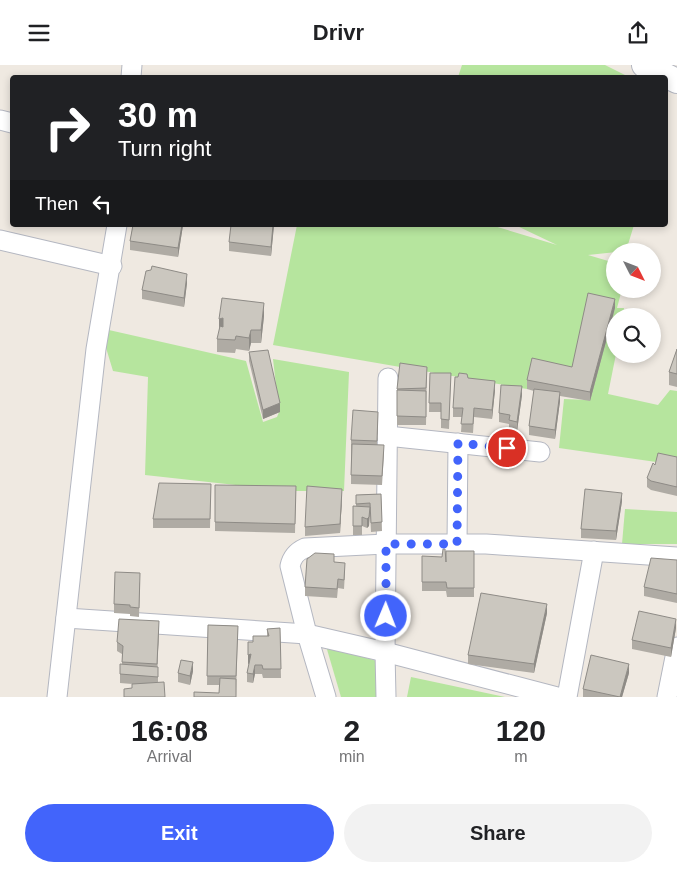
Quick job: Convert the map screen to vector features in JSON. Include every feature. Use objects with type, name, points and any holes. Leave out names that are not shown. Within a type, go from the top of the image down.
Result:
[{"type":"street","points":[[644,65],[665,75]]},
{"type":"street","points":[[57,697],[96,349],[118,227]]},
{"type":"street","points":[[0,239],[112,266]]},
{"type":"street","points":[[386,697],[388,378]]},
{"type":"street","points":[[387,436],[540,452]]},
{"type":"street","points":[[457,544],[458,443]]},
{"type":"street","points":[[326,697],[307,634],[290,566],[292,558],[299,550],[305,548],[386,544],[457,544],[545,547],[677,557]]},
{"type":"street","points":[[567,697],[594,551]]},
{"type":"street","points":[[66,618],[307,634],[385,652],[557,697]]},
{"type":"street","points":[[667,697],[674,677],[677,647]]},
{"type":"green space","points":[[462,65],[605,65],[625,75],[459,75]]},
{"type":"green space","points":[[297,227],[498,227],[557,245],[519,227],[633,227],[628,243],[606,243],[606,253],[588,255],[606,260],[606,298],[620,298],[617,308],[606,308],[606,322],[572,376],[532,368],[527,389],[273,345]]},
{"type":"green space","points":[[100,328],[246,361],[263,422],[277,417],[279,412],[273,359],[349,372],[344,491],[289,491],[145,475],[148,377],[113,371]]},
{"type":"green space","points":[[606,339],[606,363],[614,363],[608,394],[658,405],[670,390],[677,391],[677,465],[559,448],[564,399],[588,400]]},
{"type":"green space","points":[[625,509],[677,512],[677,544],[622,544]]},
{"type":"green space","points":[[326,646],[380,662],[382,697],[341,697]]},
{"type":"green space","points":[[411,677],[505,697],[407,697]]},
{"type":"building","points":[[133,227],[182,227],[178,248],[130,241]]},
{"type":"building","points":[[231,227],[273,227],[271,247],[229,242]]},
{"type":"building","points":[[152,266],[187,274],[184,298],[142,290],[146,271],[151,270]]},
{"type":"building","points":[[588,293],[615,299],[613,308],[606,308],[606,332],[590,392],[527,380],[532,358],[572,367]]},
{"type":"building","points":[[222,298],[264,303],[261,330],[251,330],[249,338],[236,336],[235,340],[217,339],[220,326],[223,327],[223,318],[219,319]]},
{"type":"building","points":[[677,349],[677,374],[669,372]]},
{"type":"building","points":[[268,350],[280,403],[263,410],[249,352]]},
{"type":"building","points":[[400,363],[427,367],[426,388],[397,389]]},
{"type":"building","points":[[430,373],[451,373],[449,420],[441,419],[441,403],[429,403]]},
{"type":"building","points":[[459,373],[467,374],[468,378],[495,381],[492,410],[474,408],[473,424],[461,424],[463,408],[453,408],[455,377],[458,377]]},
{"type":"building","points":[[501,385],[522,386],[517,422],[509,420],[510,415],[499,413]]},
{"type":"building","points":[[534,389],[560,392],[555,430],[529,426]]},
{"type":"building","points":[[397,390],[426,391],[426,417],[397,416]]},
{"type":"building","points":[[353,410],[378,412],[377,441],[351,440]]},
{"type":"building","points":[[352,444],[384,445],[382,476],[351,475]]},
{"type":"building","points":[[658,453],[677,457],[677,487],[651,481],[647,478],[653,463],[655,465]]},
{"type":"building","points":[[159,483],[211,484],[210,519],[153,519]]},
{"type":"building","points":[[215,485],[296,486],[295,524],[215,522]]},
{"type":"building","points":[[307,486],[342,489],[340,524],[305,527]]},
{"type":"building","points":[[585,489],[622,493],[616,531],[581,529]]},
{"type":"building","points":[[381,494],[382,522],[371,523],[370,503],[356,504],[356,495]]},
{"type":"building","points":[[353,506],[370,507],[369,517],[367,519],[362,517],[362,526],[353,526]]},
{"type":"building","points":[[443,549],[445,549],[446,562],[446,551],[474,551],[474,588],[447,588],[446,582],[422,582],[422,556],[442,557]]},
{"type":"building","points":[[315,553],[334,554],[334,562],[345,563],[344,580],[338,579],[337,589],[305,587],[307,559]]},
{"type":"building","points":[[651,558],[677,560],[677,594],[644,587]]},
{"type":"building","points":[[115,572],[140,573],[139,608],[130,607],[130,605],[114,604]]},
{"type":"building","points":[[481,593],[547,604],[534,664],[468,655]]},
{"type":"building","points":[[639,611],[676,619],[671,648],[632,640]]},
{"type":"building","points":[[119,619],[159,621],[157,664],[122,662],[123,646],[117,642]]},
{"type":"building","points":[[208,625],[238,626],[236,676],[207,676]]},
{"type":"building","points":[[280,628],[281,669],[263,669],[262,665],[255,665],[253,674],[247,673],[251,654],[248,655],[248,642],[253,642],[253,636],[269,636],[267,629]]},
{"type":"building","points":[[591,655],[629,664],[620,697],[583,689]]},
{"type":"building","points":[[181,660],[193,662],[190,676],[178,673]]},
{"type":"building","points":[[120,664],[158,667],[158,677],[120,674]]},
{"type":"building","points":[[220,678],[236,679],[236,697],[194,697],[194,692],[219,693]]},
{"type":"building","points":[[164,682],[165,697],[124,697],[124,689],[132,688],[132,684]]},
{"type":"route","points":[[386,616],[386,544],[457,544],[458,443],[507,448]]}]
